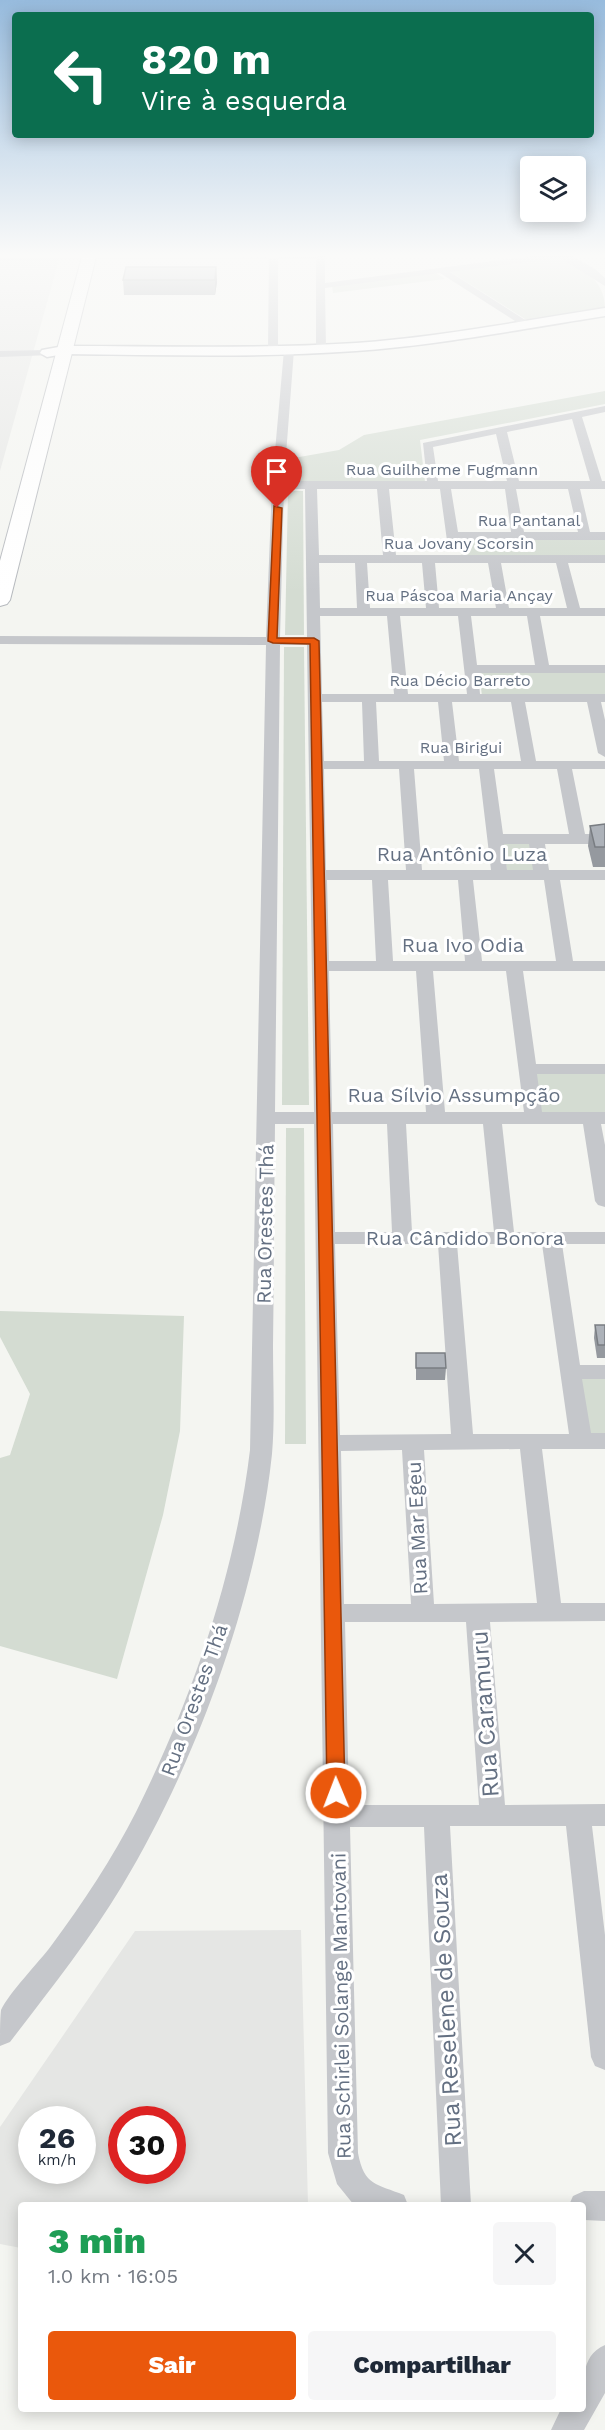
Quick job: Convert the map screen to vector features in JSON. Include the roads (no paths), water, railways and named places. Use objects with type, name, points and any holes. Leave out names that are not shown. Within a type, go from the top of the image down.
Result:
[{"type":"main road","points":[[0,600],[24,471],[49,366]]},
{"type":"main road","points":[[0,528],[24,471]]},
{"type":"street","name":"Rua Orestes Thá","points":[[0,2033],[95,1906],[148,1815],[191,1716],[240,1569],[254,1514],[261,1450],[273,641],[281,366]]},
{"type":"street","points":[[456,559],[453,536],[427,445],[605,409]]},
{"type":"street","points":[[576,415],[601,485]]},
{"type":"street","points":[[501,430],[512,485],[518,536]]},
{"type":"street","name":"Rua Guilherme Fugmann","points":[[278,485],[601,485]]},
{"type":"street","name":"Rua Schirlei Solange Mantovani","points":[[312,485],[343,2153],[349,2180],[356,2191],[367,2198],[382,2202]]},
{"type":"street","points":[[573,485],[585,536]]},
{"type":"street","points":[[383,486],[390,559]]},
{"type":"street","name":"Rua Pantanal","points":[[453,536],[605,536]]},
{"type":"street","points":[[484,536],[503,612]]},
{"type":"street","name":"Rua Jovany Scorsin","points":[[313,559],[605,559]]},
{"type":"street","points":[[361,559],[364,612]]},
{"type":"street","points":[[428,559],[433,612]]},
{"type":"street","points":[[561,559],[574,612]]},
{"type":"street","name":"Rua Páscoa Maria Ançay","points":[[314,612],[605,613]]},
{"type":"street","points":[[393,612],[400,698]]},
{"type":"street","points":[[464,612],[474,698]]},
{"type":"street","points":[[533,612],[543,669]]},
{"type":"street","points":[[0,640],[314,641]]},
{"type":"street","points":[[471,669],[605,669]]},
{"type":"street","points":[[510,669],[529,765]]},
{"type":"street","name":"Rua Décio Barreto","points":[[315,698],[599,698]]},
{"type":"street","points":[[369,698],[372,765]]},
{"type":"street","points":[[445,698],[452,765]]},
{"type":"street","points":[[599,698],[605,753]]},
{"type":"street","name":"Rua Birigui","points":[[317,765],[605,765]]},
{"type":"street","points":[[406,765],[414,875]]},
{"type":"street","points":[[486,765],[500,875]]},
{"type":"street","points":[[564,765],[578,839]]},
{"type":"street","points":[[496,839],[605,839]]},
{"type":"street","points":[[536,839],[565,966]]},
{"type":"street","name":"Rua Antônio Luza","points":[[319,875],[605,875]]},
{"type":"street","points":[[380,875],[384,966]]},
{"type":"street","points":[[465,875],[474,966]]},
{"type":"street","name":"Rua Ivo Odia","points":[[320,966],[565,966],[604,969]]},
{"type":"street","points":[[424,966],[436,1118]]},
{"type":"street","points":[[514,966],[534,1118]]},
{"type":"street","points":[[527,1069],[605,1069]]},
{"type":"street","name":"Rua Sílvio Assumpção","points":[[266,1118],[598,1118]]},
{"type":"street","points":[[396,1118],[402,1238]]},
{"type":"street","points":[[492,1118],[505,1238]]},
{"type":"street","points":[[598,1118],[605,1201]]},
{"type":"street","name":"Rua Cândido Bonora","points":[[326,1238],[605,1238]]},
{"type":"street","points":[[447,1238],[463,1442]]},
{"type":"street","points":[[551,1238],[581,1442]]},
{"type":"street","points":[[571,1372],[605,1372]]},
{"type":"street","name":"Rua Mar Egeu","points":[[412,1442],[423,1613]]},
{"type":"street","points":[[530,1442],[550,1612]]},
{"type":"street","points":[[329,1443],[605,1442]]},
{"type":"street","points":[[333,1613],[605,1614]]},
{"type":"street","name":"Rua Caramuru","points":[[477,1613],[493,1815]]},
{"type":"street","name":"Rua Reselene de Souza","points":[[436,1815],[456,2202]]},
{"type":"street","points":[[336,1816],[592,1815],[604,2041]]},
{"type":"street","points":[[586,2206],[605,2206]]},
{"type":"street","points":[[586,2396],[605,2361]]},
{"type":"street","points":[[567,2430],[576,2412]]}]
